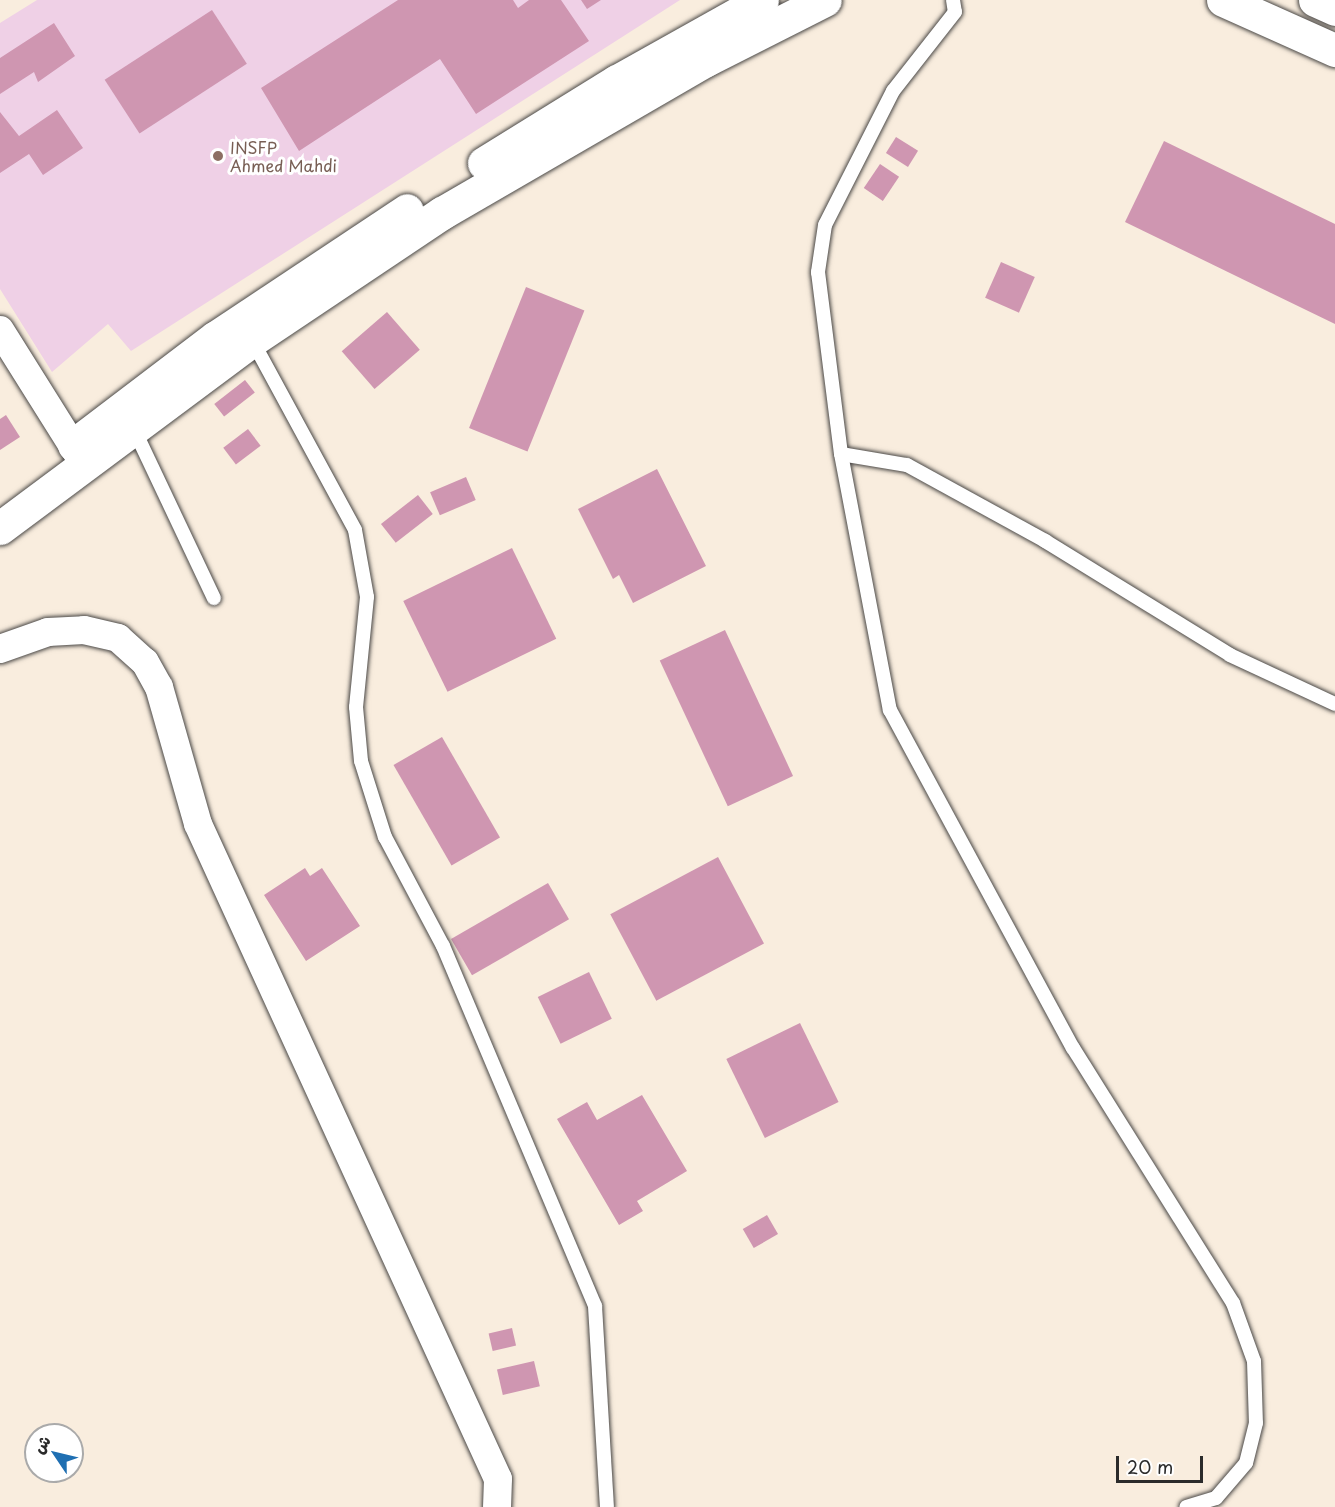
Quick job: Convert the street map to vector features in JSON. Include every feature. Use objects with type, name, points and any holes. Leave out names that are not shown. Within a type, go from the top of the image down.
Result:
[{"type":"main road","points":[[0,528],[216,337],[341,251],[617,81],[762,0]]},
{"type":"main road","points":[[0,501],[79,456],[134,429],[252,340],[442,213],[706,60],[825,0]]},
{"type":"main road","points":[[1223,0],[1335,50]]},
{"type":"main road","points":[[1315,0],[1335,9]]},
{"type":"street","points":[[0,330],[79,456]]},
{"type":"street","points":[[0,649],[48,632],[84,630],[118,639],[145,662],[159,687],[198,824],[498,1479],[497,1507]]},
{"type":"lane","points":[[953,0],[955,12],[893,91],[825,225],[818,272],[841,454],[891,710],[1074,1048],[1233,1303],[1254,1361],[1256,1423],[1246,1462],[1216,1498],[1186,1507]]},
{"type":"lane","points":[[252,340],[356,530],[367,597],[356,707],[358,729],[362,761],[385,837],[443,946],[595,1306],[607,1507]]},
{"type":"lane","points":[[134,429],[214,598]]},
{"type":"lane","points":[[841,454],[907,465],[1045,541],[1230,655],[1335,704]]},
{"type":"shaded area","name":"INSFP Ahmed Mahdi","points":[[37,0],[680,0],[131,351],[108,324],[52,372],[0,289],[0,23]]},
{"type":"building","points":[[398,0],[513,0],[518,8],[529,0],[561,0],[589,41],[476,114],[440,59],[299,151],[261,88]]},
{"type":"building","points":[[581,0],[601,0],[587,9]]},
{"type":"building","points":[[212,10],[247,64],[140,133],[105,80]]},
{"type":"building","points":[[54,23],[75,56],[38,82],[34,72],[0,94],[0,58]]},
{"type":"building","points":[[57,110],[83,148],[43,175],[29,154],[0,173],[0,112],[19,136]]},
{"type":"building","points":[[896,137],[918,151],[908,167],[886,153]]},
{"type":"building","points":[[1164,141],[1335,224],[1335,324],[1125,222]]},
{"type":"building","points":[[880,164],[899,177],[883,201],[864,188]]},
{"type":"building","points":[[1001,262],[1035,277],[1019,313],[985,298]]},
{"type":"building","points":[[526,287],[584,311],[527,452],[469,428]]},
{"type":"building","points":[[387,312],[420,350],[375,389],[342,351]]},
{"type":"building","points":[[245,380],[255,393],[224,417],[214,404]]},
{"type":"building","points":[[6,415],[20,437],[0,450],[0,419]]},
{"type":"building","points":[[248,429],[261,446],[236,464],[223,448]]},
{"type":"building","points":[[657,469],[706,566],[633,603],[619,575],[613,579],[578,509]]},
{"type":"building","points":[[466,477],[476,500],[440,515],[430,492]]},
{"type":"building","points":[[418,495],[433,514],[396,543],[381,524]]},
{"type":"building","points":[[512,548],[556,639],[448,692],[403,601]]},
{"type":"building","points":[[725,630],[793,776],[728,806],[660,660]]},
{"type":"building","points":[[442,737],[500,837],[452,865],[394,765]]},
{"type":"building","points":[[718,857],[764,944],[656,1001],[610,914]]},
{"type":"building","points":[[305,868],[310,876],[322,868],[360,926],[306,961],[264,895]]},
{"type":"building","points":[[548,883],[569,919],[472,975],[451,939]]},
{"type":"building","points":[[589,972],[612,1019],[561,1044],[538,997]]},
{"type":"building","points":[[800,1023],[839,1102],[765,1138],[726,1059]]},
{"type":"building","points":[[642,1095],[687,1171],[637,1201],[643,1211],[619,1225],[557,1119],[587,1102],[597,1120]]},
{"type":"building","points":[[767,1215],[778,1234],[754,1248],[743,1229]]},
{"type":"building","points":[[512,1328],[516,1346],[493,1351],[489,1333]]},
{"type":"building","points":[[534,1361],[540,1386],[503,1395],[497,1370]]},
{"type":"place","name":"INSFP Ahmed Mahdi","points":[[218,156]]}]
